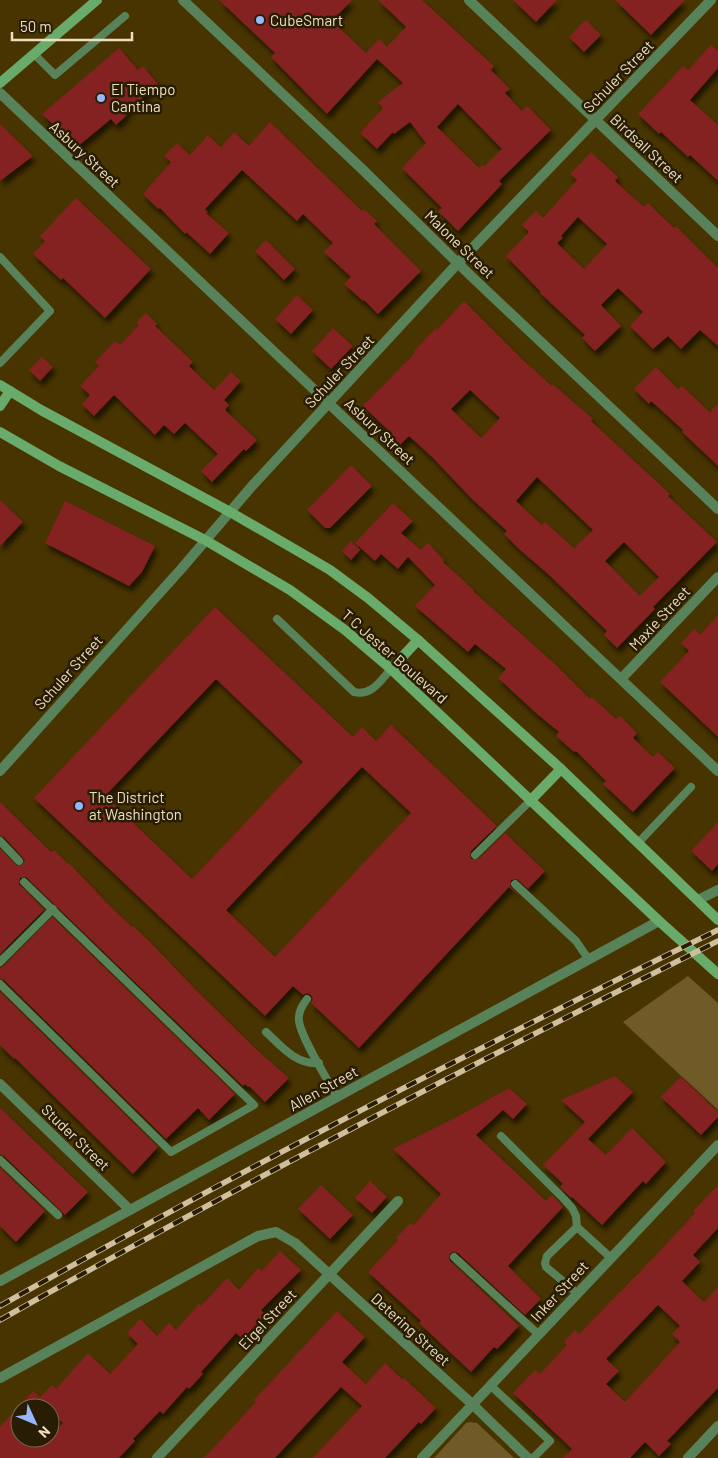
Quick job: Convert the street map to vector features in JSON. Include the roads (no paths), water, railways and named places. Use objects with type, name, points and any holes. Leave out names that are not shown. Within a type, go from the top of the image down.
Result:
[{"type":"main road","points":[[0,83],[97,0]]},
{"type":"main road","name":"T C Jester Boulevard","points":[[0,385],[41,410],[230,512],[330,570],[368,598],[418,640],[561,769],[718,920]]},
{"type":"main road","points":[[0,406],[10,391]]},
{"type":"main road","name":"T C Jester Boulevard","points":[[0,432],[60,466],[205,540],[290,590],[345,630],[391,669],[530,801],[718,974]]},
{"type":"main road","points":[[391,669],[418,640]]},
{"type":"main road","points":[[530,801],[561,769]]},
{"type":"street","name":"Malone Street","points":[[183,0],[362,168],[458,263],[718,509]]},
{"type":"street","name":"Birdsall Street","points":[[469,0],[718,236]]},
{"type":"street","name":"Schuler Street","points":[[0,771],[252,486],[458,263],[711,0]]},
{"type":"street","name":"Asbury Street","points":[[0,94],[718,771]]},
{"type":"street","name":"Maxie Street","points":[[621,679],[718,577]]},
{"type":"street","points":[[698,900],[718,890]]},
{"type":"street","name":"Allen Street","points":[[0,1281],[659,921]]},
{"type":"street","name":"Studer Street","points":[[0,1084],[130,1210]]},
{"type":"street","name":"Inker Street","points":[[422,1458],[718,1144]]},
{"type":"street","name":"Eigel Street","points":[[158,1458],[398,1201]]},
{"type":"street","name":"Detering Street","points":[[0,1378],[258,1236],[276,1232],[295,1242],[472,1404],[528,1458]]},
{"type":"street","points":[[688,1458],[718,1426]]},
{"type":"lane","points":[[34,54],[55,75],[125,16]]},
{"type":"lane","points":[[0,257],[50,310],[0,363]]},
{"type":"lane","points":[[277,619],[354,692],[362,694],[370,691],[391,669]]},
{"type":"lane","points":[[638,843],[691,787]]},
{"type":"lane","points":[[476,855],[530,801]]},
{"type":"lane","points":[[0,842],[19,861]]},
{"type":"lane","points":[[0,984],[171,1152],[254,1105],[53,908],[24,882]]},
{"type":"lane","points":[[515,884],[576,942],[589,960]]},
{"type":"lane","points":[[0,962],[53,908]]},
{"type":"lane","points":[[307,999],[301,1008],[299,1021],[337,1097]]},
{"type":"lane","points":[[266,1032],[290,1055],[312,1064],[319,1063]]},
{"type":"lane","points":[[501,1136],[572,1208],[576,1216],[577,1227],[611,1258]]},
{"type":"lane","points":[[0,1160],[58,1215]]},
{"type":"lane","points":[[577,1227],[547,1256],[545,1262],[546,1267],[578,1293]]},
{"type":"lane","points":[[454,1257],[538,1334]]},
{"type":"lane","points":[[490,1385],[550,1441],[533,1458]]},
{"type":"railway","points":[[0,1306],[266,1160],[536,1020],[718,930]]},
{"type":"railway","points":[[0,1320],[357,1126],[718,941]]},
{"type":"place","name":"CubeSmart","points":[[260,20]]},
{"type":"place","name":"El Tiempo Cantina","points":[[101,98]]},
{"type":"place","name":"The District at Washington","points":[[79,806]]}]
